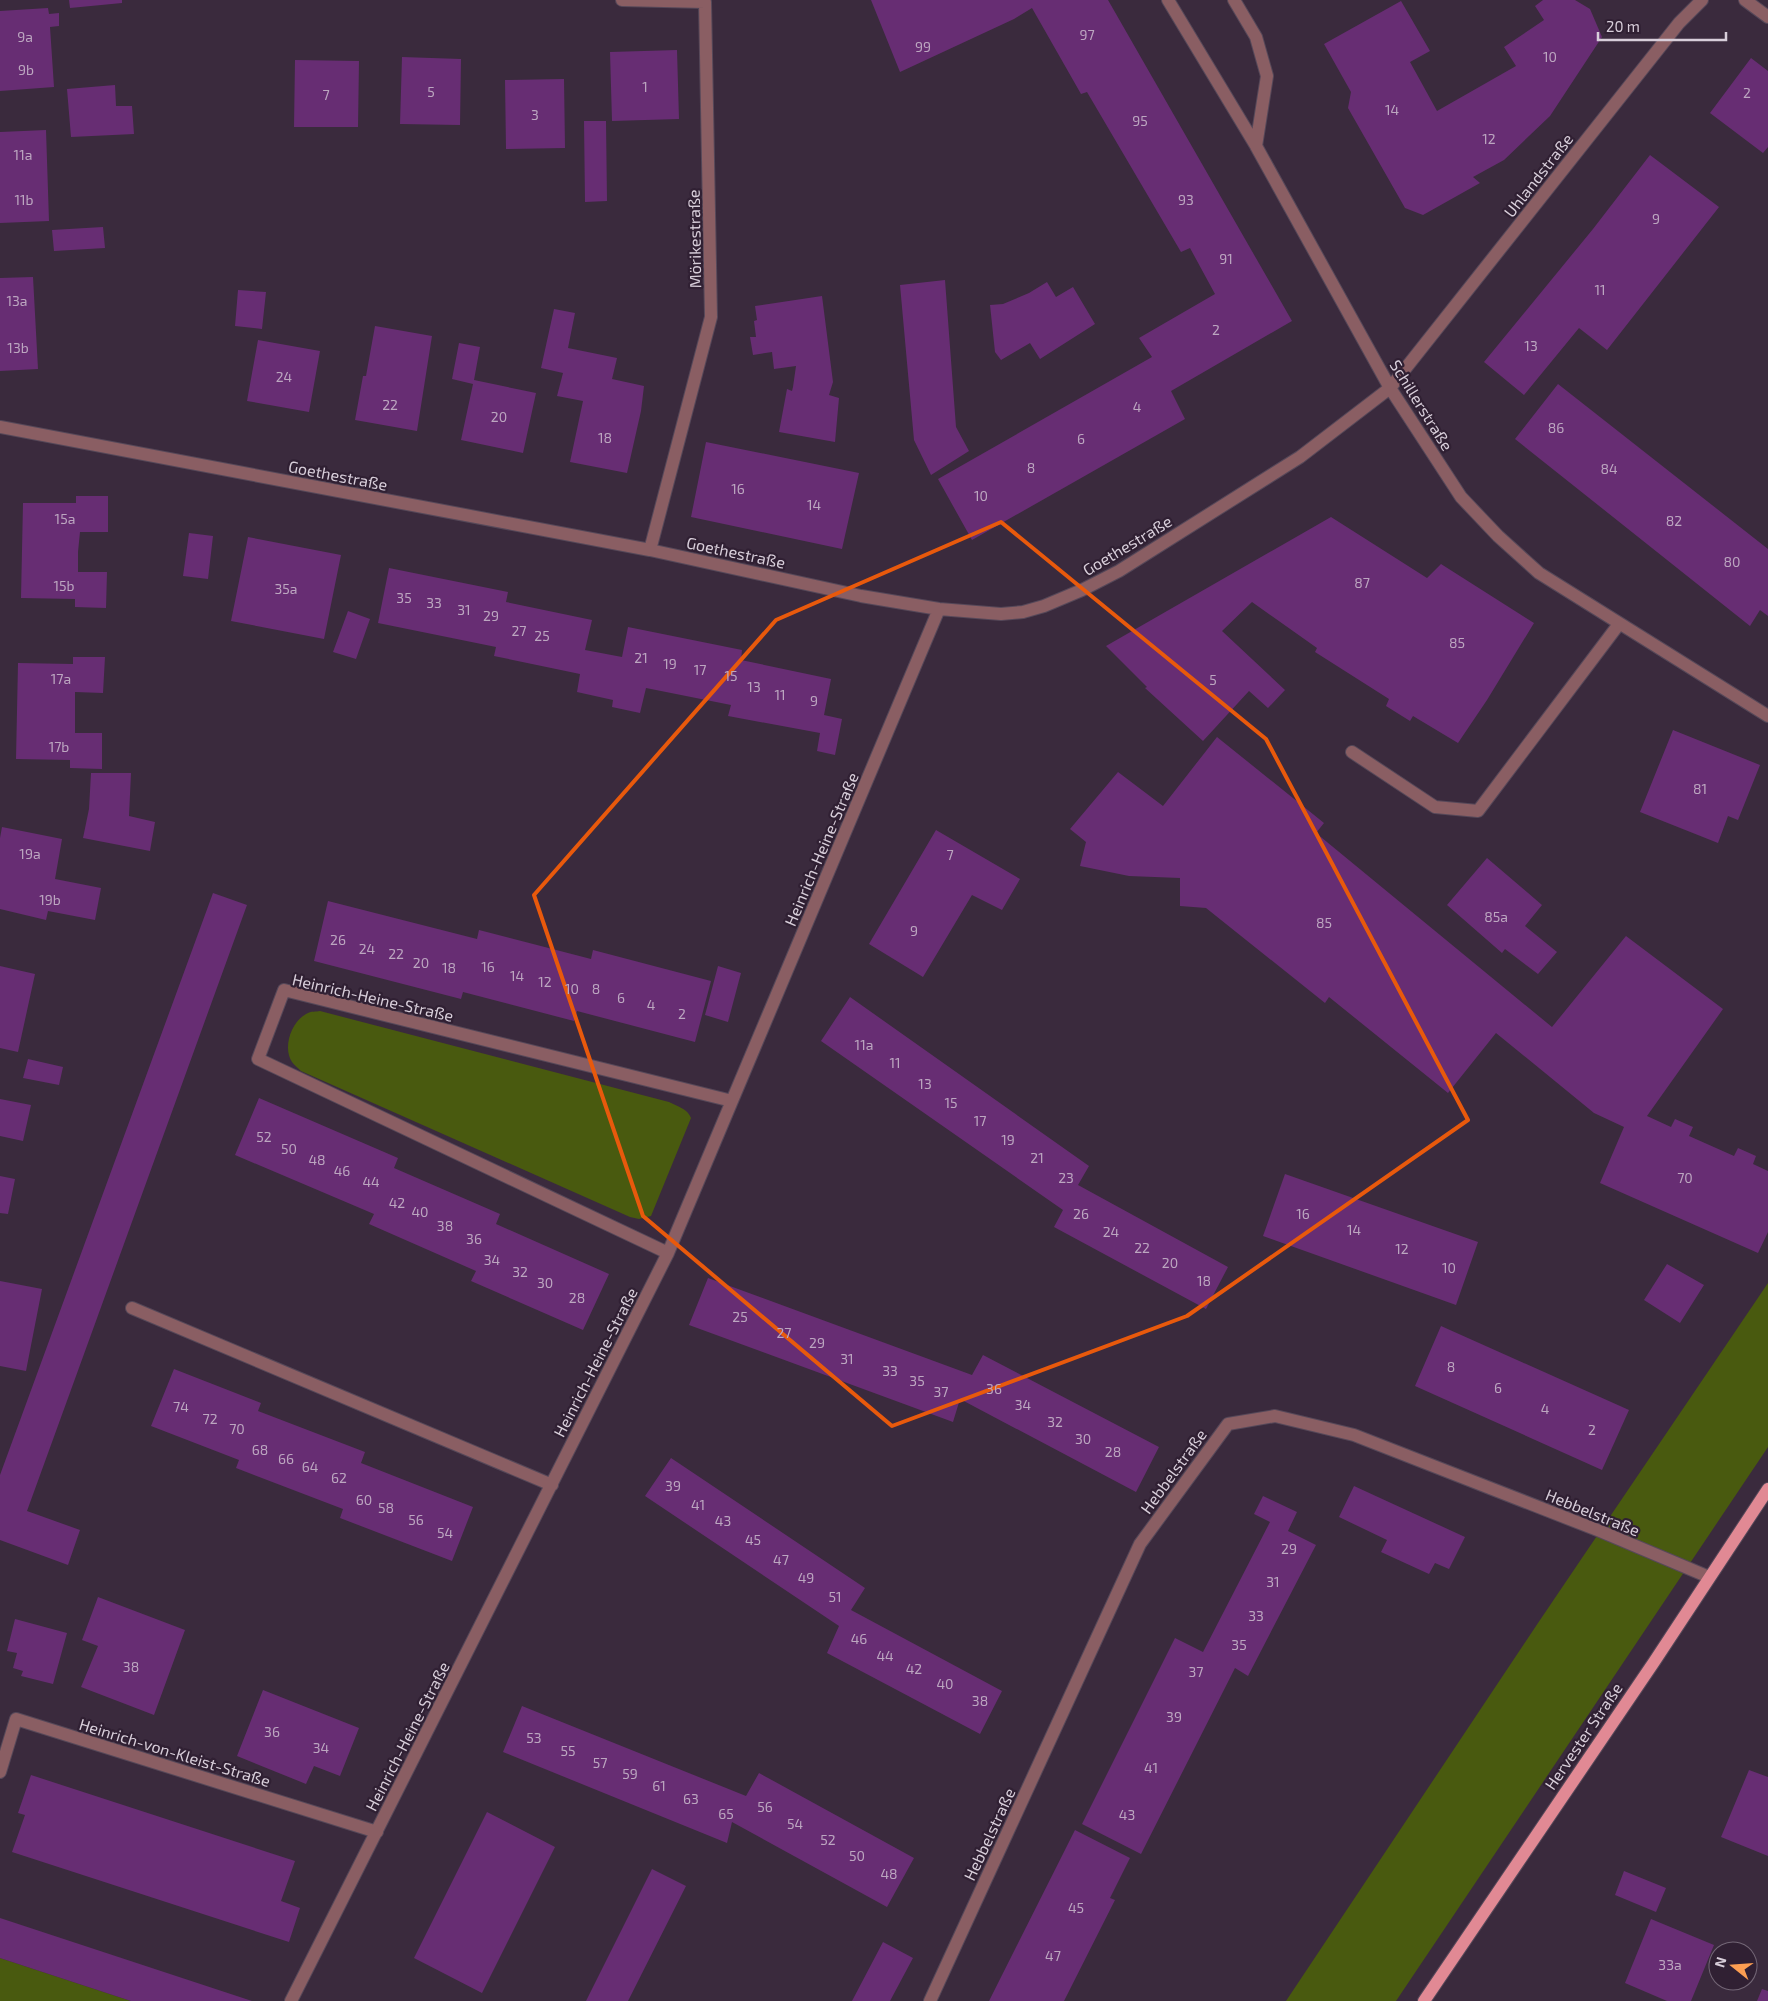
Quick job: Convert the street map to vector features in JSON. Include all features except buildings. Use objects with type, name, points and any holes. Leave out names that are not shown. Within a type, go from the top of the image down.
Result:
[{"type":"main road","name":"Hervester Straße","points":[[1424,2001],[1654,1662],[1768,1489]]},
{"type":"street","name":"Mörikestraße","points":[[622,0],[705,2],[711,317],[650,550]]},
{"type":"street","name":"Schillerstraße","points":[[1168,0],[1256,146],[1390,388],[1461,497],[1498,536],[1539,572],[1768,716]]},
{"type":"street","points":[[1234,0],[1256,37],[1267,76],[1256,146]]},
{"type":"street","name":"Uhlandstraße","points":[[1403,374],[1679,23],[1702,0]]},
{"type":"street","points":[[1745,0],[1768,17]]},
{"type":"street","name":"Goethestraße","points":[[0,427],[650,550],[860,596],[939,609],[1001,614],[1023,612],[1044,606],[1082,590],[1119,571],[1300,457],[1390,388],[1403,374]]},
{"type":"street","name":"Heinrich-Heine-Straße","points":[[291,2001],[668,1253],[939,609]]},
{"type":"street","points":[[1352,752],[1434,807],[1478,811],[1619,624]]},
{"type":"street","name":"Heinrich-Heine-Straße","points":[[668,1253],[258,1059],[284,990],[732,1102]]},
{"type":"street","points":[[132,1308],[552,1485]]},
{"type":"street","name":"Hebbelstraße","points":[[930,2001],[1140,1544],[1228,1424],[1275,1416],[1354,1435],[1600,1531],[1709,1578]]},
{"type":"street","name":"Heinrich-von-Kleist-Straße","points":[[0,1772],[16,1720],[377,1832]]},
{"type":"highlighted area","points":[[1001,522],[1266,739],[1468,1120],[1187,1316],[892,1426],[643,1216],[534,895],[776,620]]},
{"type":"green space","points":[[320,1011],[669,1102],[682,1108],[691,1118],[651,1216],[639,1219],[630,1217],[301,1071],[289,1056],[288,1042],[290,1034],[302,1016],[309,1012]]},
{"type":"green space","points":[[1768,1283],[1768,1447],[1396,2001],[1286,2001],[1538,1623]]},
{"type":"green space","points":[[0,1958],[131,2001],[0,2001]]}]
